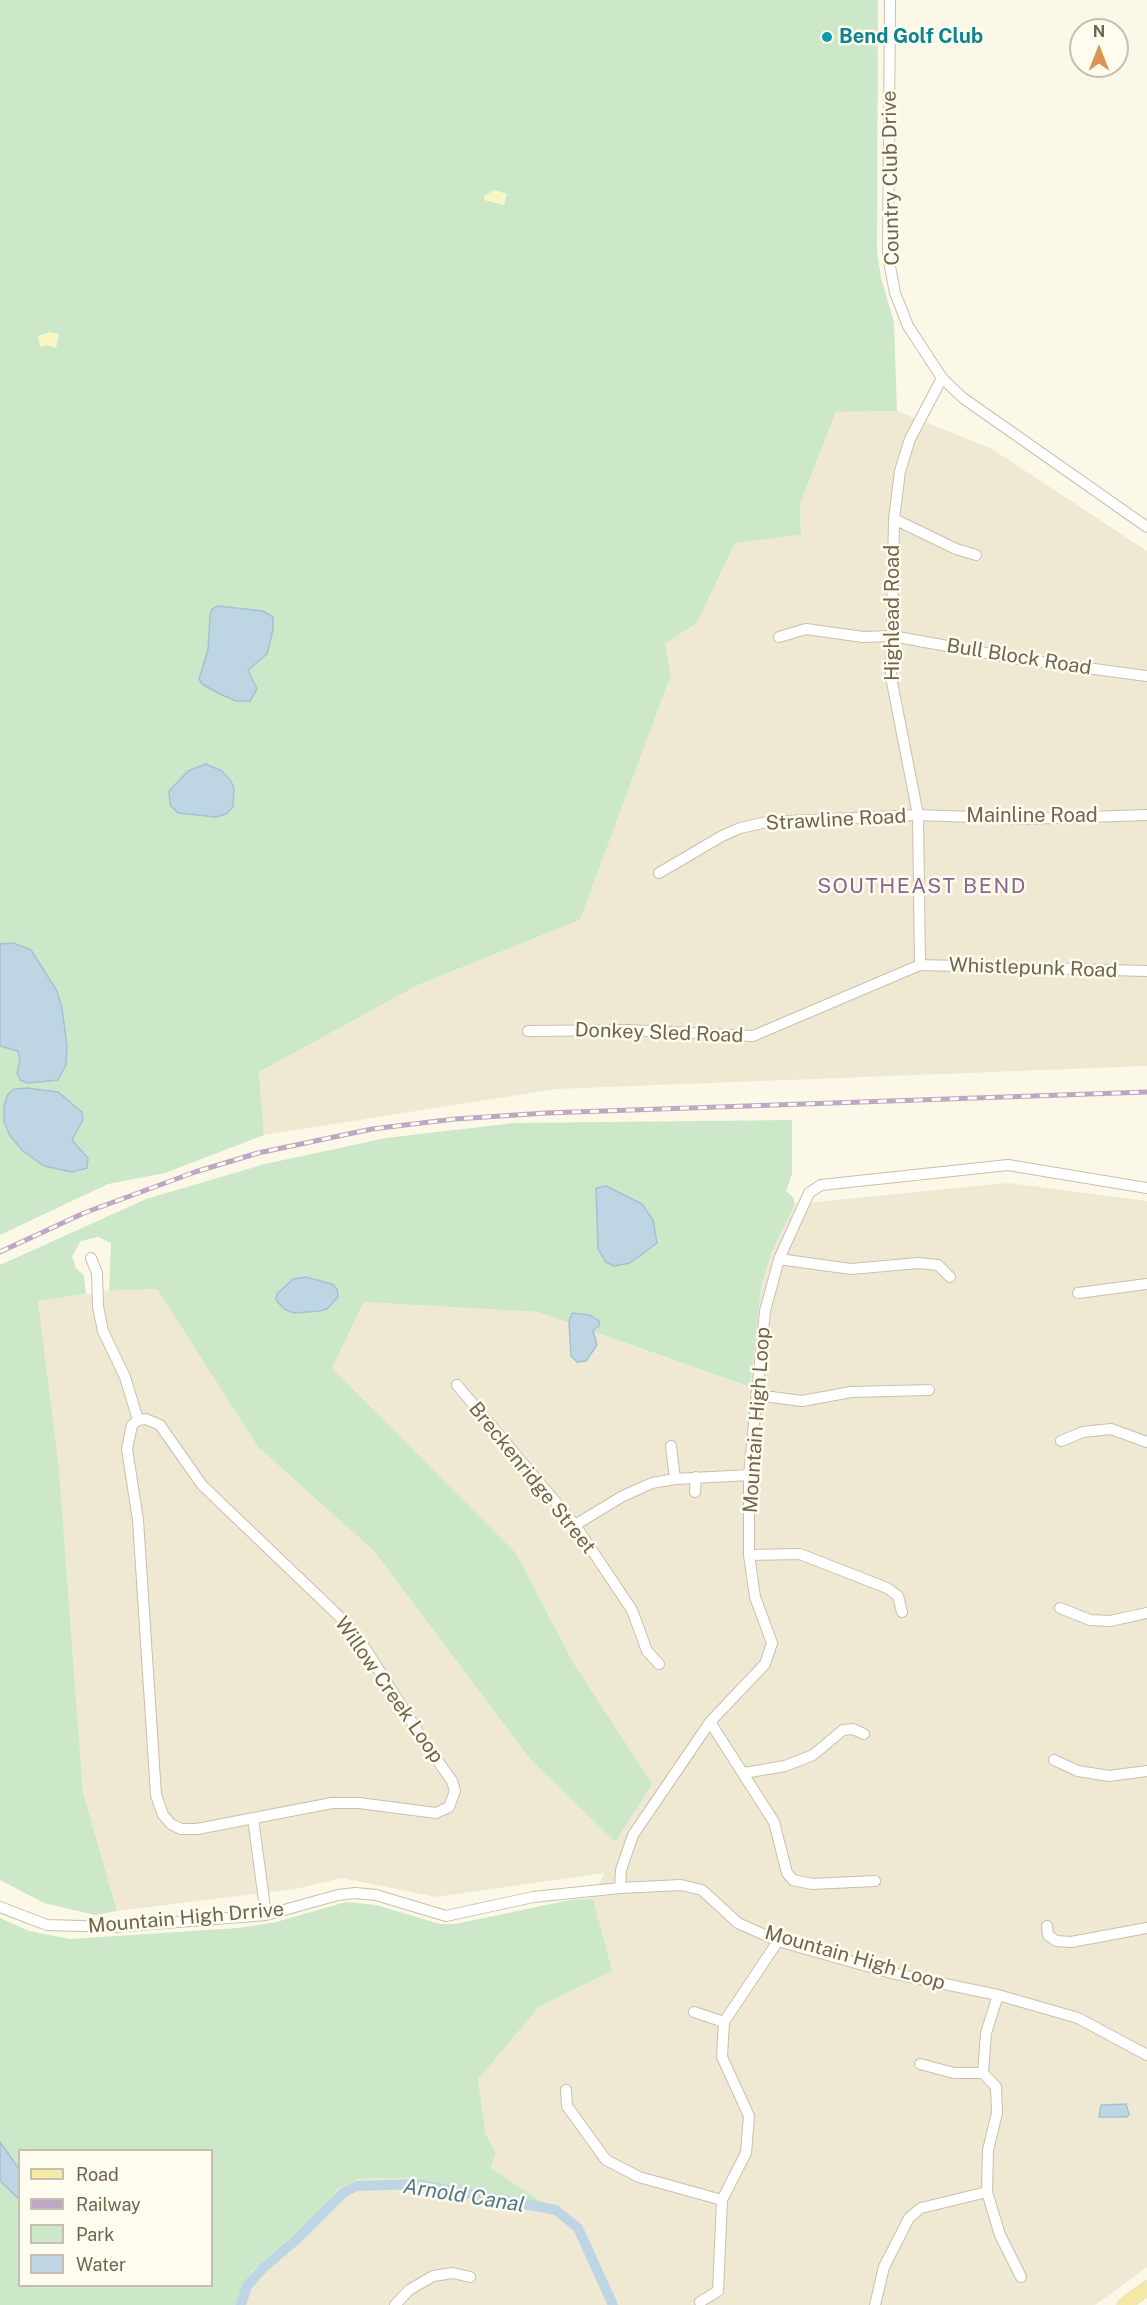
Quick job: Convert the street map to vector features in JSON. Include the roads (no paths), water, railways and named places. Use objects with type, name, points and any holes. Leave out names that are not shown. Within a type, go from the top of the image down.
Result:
[{"type":"main road","points":[[1124,2305],[1147,2288]]},
{"type":"street","name":"Country Club Drive","points":[[891,0],[888,256],[896,293],[908,326],[942,378],[989,417],[1147,527]]},
{"type":"street","name":"Highlead Road","points":[[920,964],[918,815],[891,677],[894,519],[900,471],[910,439],[942,378]]},
{"type":"street","points":[[894,519],[957,549],[976,555]]},
{"type":"street","name":"Bull Block Road","points":[[779,637],[806,629],[862,637],[892,636],[1020,659],[1147,676]]},
{"type":"street","name":"Mainline Road","points":[[918,815],[1026,819],[1147,815]]},
{"type":"street","name":"Strawline Road","points":[[659,873],[740,828],[799,819],[918,815]]},
{"type":"street","name":"Whistlepunk Road","points":[[920,964],[1147,971]]},
{"type":"street","name":"Donkey Sled Road","points":[[528,1031],[629,1030],[753,1036],[920,964]]},
{"type":"street","name":"Mountain High Loop","points":[[1147,1188],[1008,1165],[821,1185],[809,1193],[779,1259],[765,1311],[749,1474],[749,1555],[755,1597],[772,1643],[765,1664],[710,1722],[633,1835],[621,1870],[620,1888],[681,1885],[702,1890],[738,1923],[778,1941],[891,1973],[998,1995],[1078,2018],[1147,2055]]},
{"type":"street","points":[[91,1258],[97,1273],[98,1307],[103,1331],[125,1377],[138,1420]]},
{"type":"street","points":[[779,1259],[851,1269],[918,1263],[938,1265],[950,1277]]},
{"type":"street","points":[[1078,1293],[1147,1284]]},
{"type":"street","name":"Breckenridge Street","points":[[457,1385],[576,1525],[632,1610],[647,1651],[659,1664]]},
{"type":"street","points":[[756,1395],[802,1401],[851,1392],[929,1390]]},
{"type":"street","name":"Willow Creek Loop","points":[[146,1419],[160,1425],[202,1485],[343,1620],[363,1645],[452,1781],[455,1791],[449,1807],[436,1813],[359,1803],[332,1803],[197,1829],[181,1829],[171,1824],[158,1804],[138,1520],[127,1449],[132,1425],[138,1420],[146,1419]]},
{"type":"street","points":[[1061,1441],[1083,1432],[1111,1429],[1147,1442]]},
{"type":"street","points":[[671,1446],[675,1479]]},
{"type":"street","points":[[576,1525],[623,1496],[652,1483],[696,1477],[749,1474]]},
{"type":"street","points":[[695,1492],[696,1477]]},
{"type":"street","points":[[749,1555],[800,1554],[887,1588],[898,1596],[902,1612]]},
{"type":"street","points":[[1060,1608],[1090,1620],[1110,1621],[1147,1613]]},
{"type":"street","points":[[710,1722],[774,1822],[787,1873],[793,1880],[812,1884],[875,1881]]},
{"type":"street","points":[[744,1773],[785,1766],[813,1755],[843,1730],[852,1729],[864,1734]]},
{"type":"street","points":[[1054,1760],[1078,1771],[1109,1776],[1147,1771]]},
{"type":"street","points":[[253,1819],[266,1915]]},
{"type":"street","name":"Mountain High Drrive","points":[[0,1907],[47,1925],[74,1928],[266,1915],[338,1895],[355,1893],[376,1895],[446,1916],[533,1897],[620,1888]]},
{"type":"street","points":[[1047,1926],[1048,1935],[1056,1941],[1071,1942],[1147,1928]]},
{"type":"street","points":[[700,2302],[718,2291],[722,2200],[746,2154],[748,2116],[722,2057],[724,2022],[778,1941]]},
{"type":"street","points":[[983,2073],[986,2033],[998,1995]]},
{"type":"street","points":[[694,2012],[724,2022]]},
{"type":"street","points":[[920,2064],[954,2073],[983,2073],[996,2087],[997,2113],[988,2150],[987,2192],[1000,2235],[1022,2277]]},
{"type":"street","points":[[566,2090],[567,2106],[606,2160],[639,2177],[722,2200]]},
{"type":"street","points":[[875,2305],[884,2267],[909,2218],[921,2208],[987,2192]]},
{"type":"street","points":[[394,2305],[409,2290],[433,2276],[453,2273],[470,2277]]},
{"type":"water","points":[[218,606],[263,611],[273,617],[273,630],[267,654],[248,670],[257,689],[250,701],[236,701],[202,684],[199,679],[208,650],[210,616],[212,609]]},
{"type":"water","points":[[206,764],[222,771],[230,780],[234,787],[233,807],[226,814],[216,817],[178,813],[170,805],[169,791],[188,771]]},
{"type":"water","points":[[13,943],[31,950],[57,991],[62,1008],[67,1046],[66,1065],[58,1080],[28,1083],[20,1080],[17,1073],[20,1061],[18,1051],[0,1046],[0,944]]},
{"type":"water","points":[[27,1088],[58,1092],[82,1112],[83,1120],[72,1140],[88,1158],[87,1168],[72,1172],[44,1166],[23,1151],[10,1136],[4,1122],[4,1105],[8,1094],[14,1089]]},
{"type":"water","points":[[606,1186],[642,1204],[653,1220],[657,1243],[630,1263],[614,1266],[606,1262],[598,1249],[596,1188]]},
{"type":"water","points":[[306,1277],[332,1284],[337,1289],[338,1297],[327,1309],[320,1311],[294,1313],[284,1309],[276,1300],[277,1294],[293,1279]]},
{"type":"water","points":[[572,1313],[590,1315],[599,1321],[599,1326],[593,1330],[597,1345],[586,1361],[577,1362],[571,1356],[569,1322]]},
{"type":"water","points":[[1126,2104],[1129,2114],[1127,2117],[1099,2117],[1101,2105]]},
{"type":"water","points":[[0,2142],[18,2168],[18,2198],[0,2181]]},
{"type":"waterway","name":"Arnold Canal","points":[[241,2305],[247,2286],[263,2268],[297,2239],[343,2193],[357,2186],[417,2184],[556,2210],[578,2228],[613,2305]]},
{"type":"railway","points":[[0,1252],[84,1213],[195,1172],[258,1153],[372,1129],[455,1119],[546,1113],[1147,1092]]},
{"type":"place","name":"Bend Golf Club","points":[[827,37]]},
{"type":"district","name":"SOUTHEAST BEND","points":[[922,887]]}]
